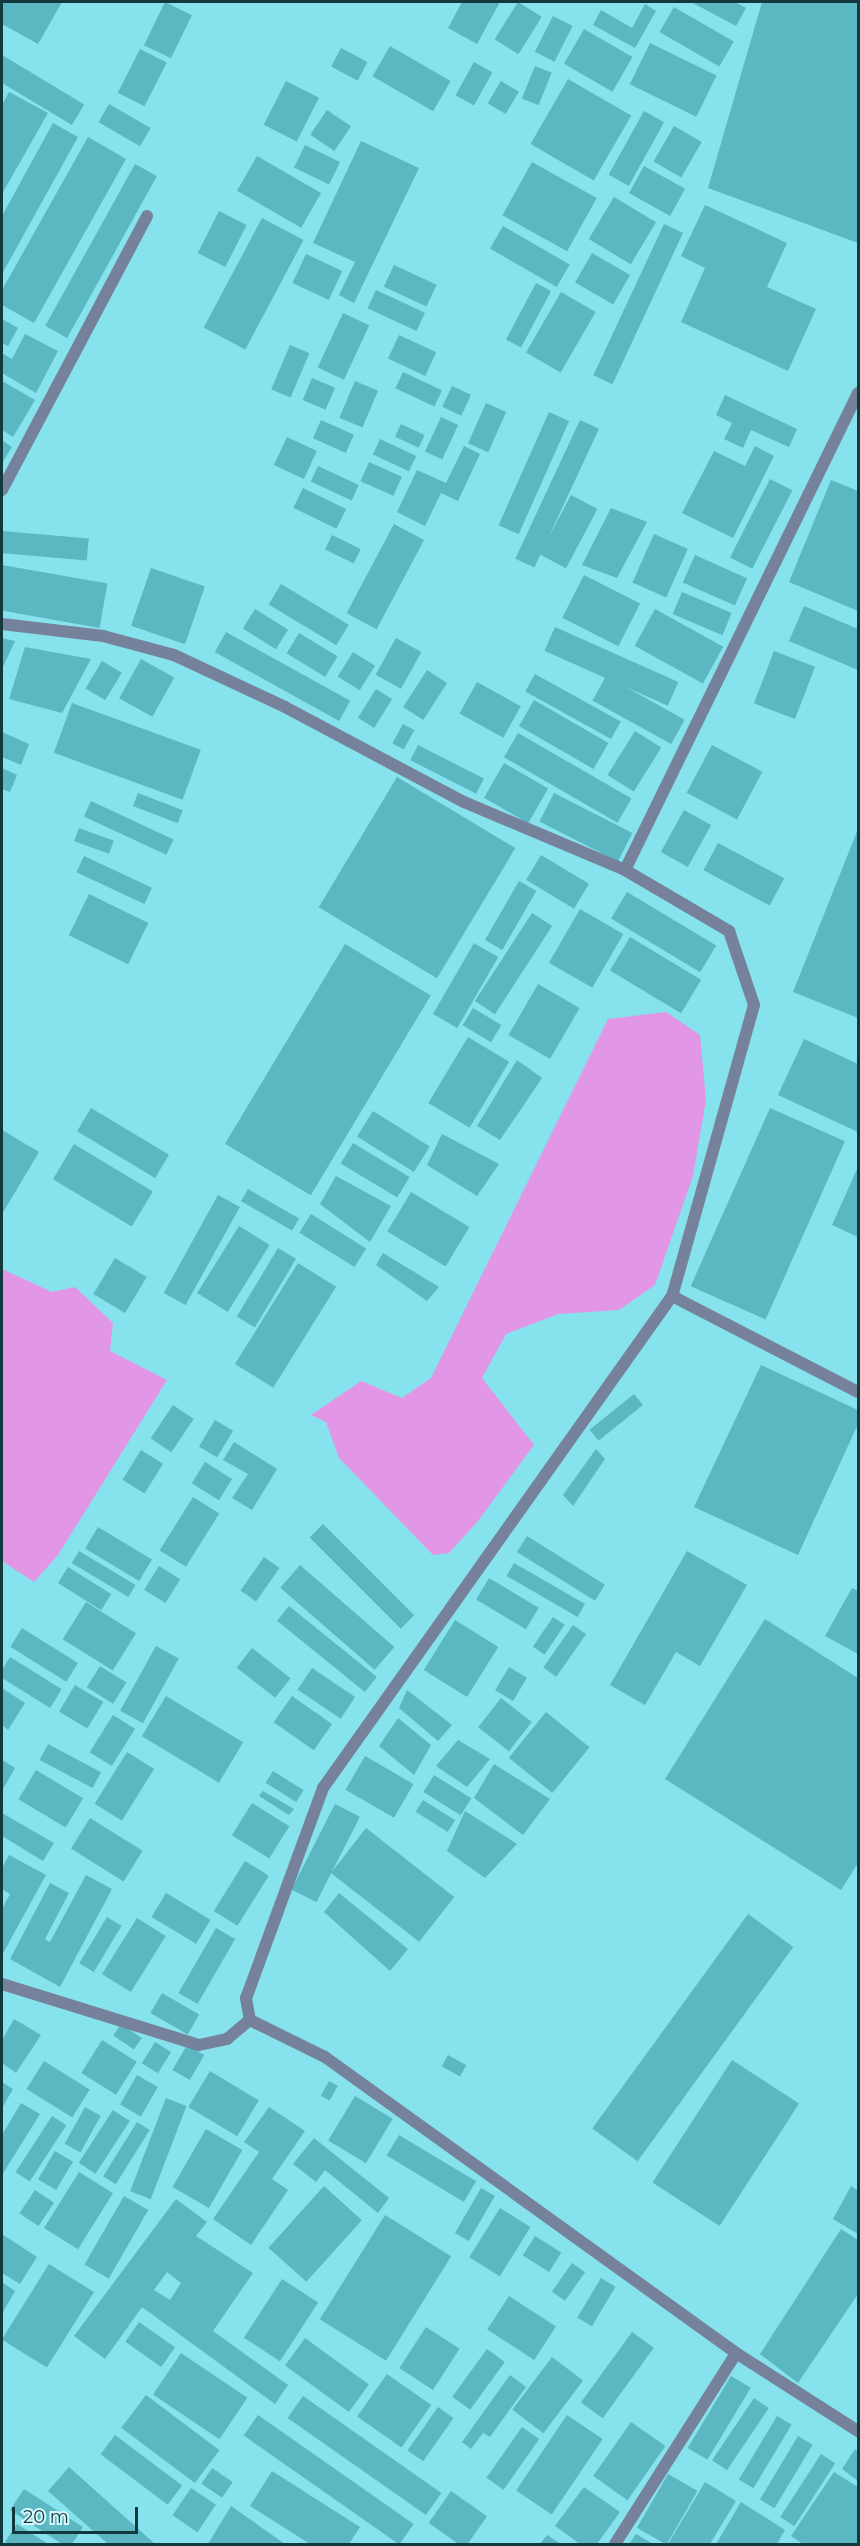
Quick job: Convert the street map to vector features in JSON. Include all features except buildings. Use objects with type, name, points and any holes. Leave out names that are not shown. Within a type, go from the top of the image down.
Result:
[{"type":"street","points":[[2,490],[147,216]]},
{"type":"street","points":[[625,870],[857,402]]},
{"type":"street","points":[[2,624],[104,636],[174,655],[285,706],[464,802],[625,870],[729,931],[754,1005],[672,1296],[324,1788],[246,1998],[250,2020]]},
{"type":"street","points":[[672,1296],[858,1392]]},
{"type":"street","points":[[2,1984],[199,2045],[227,2039],[250,2020]]},
{"type":"street","points":[[250,2020],[325,2057],[736,2353],[858,2431]]},
{"type":"street","points":[[615,2544],[736,2353]]},
{"type":"shaded area","points":[[666,1012],[700,1035],[706,1100],[693,1176],[655,1285],[619,1310],[558,1314],[506,1334],[482,1378],[534,1445],[478,1521],[449,1553],[433,1555],[339,1458],[326,1422],[311,1415],[361,1381],[402,1398],[431,1378],[608,1019]]},
{"type":"shaded area","points":[[2,1269],[52,1292],[75,1287],[113,1323],[110,1351],[167,1380],[58,1555],[34,1582],[2,1561]]}]
